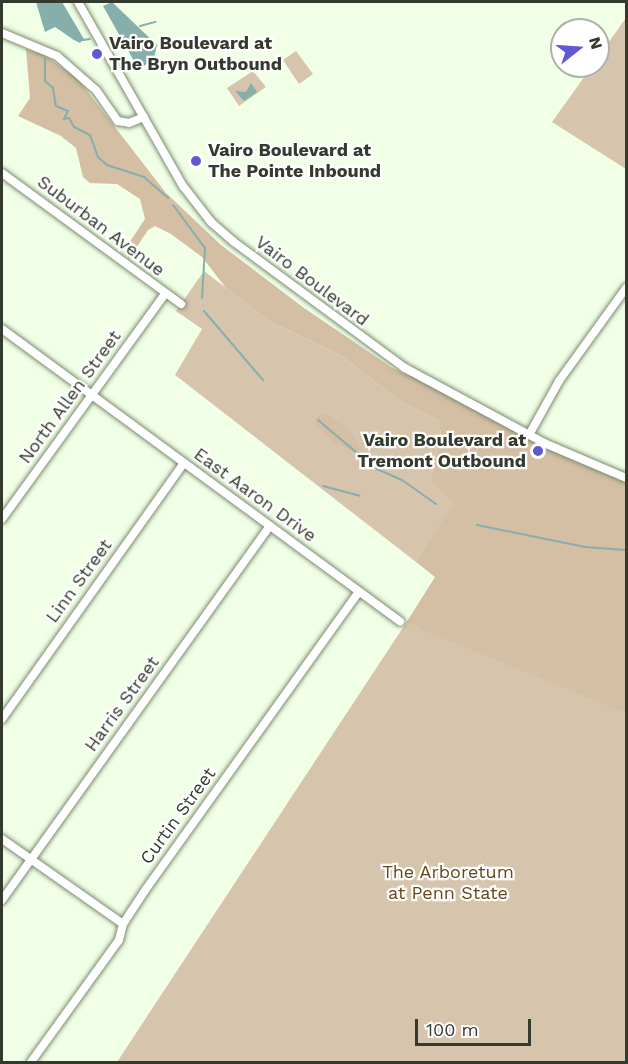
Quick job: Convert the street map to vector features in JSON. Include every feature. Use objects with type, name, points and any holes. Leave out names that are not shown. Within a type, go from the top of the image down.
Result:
[{"type":"street","name":"Vairo Boulevard","points":[[78,2],[196,205],[234,242],[383,354],[529,435],[627,477]]},
{"type":"street","points":[[2,33],[57,56],[96,90],[118,121],[129,123],[144,117]]},
{"type":"street","name":"Suburban Avenue","points":[[2,173],[181,304]]},
{"type":"street","points":[[529,435],[559,381],[627,288]]},
{"type":"street","name":"North Allen Street","points":[[2,519],[165,294]]},
{"type":"street","name":"East Aaron Drive","points":[[2,329],[400,621]]},
{"type":"street","name":"Linn Street","points":[[2,718],[184,463]]},
{"type":"street","name":"Harris Street","points":[[2,900],[270,526]]},
{"type":"street","name":"Curtin Street","points":[[31,1062],[119,940],[123,924],[359,592]]},
{"type":"street","points":[[2,839],[123,924]]},
{"type":"green space","points":[[626,18],[626,169],[552,122],[583,78],[610,78],[610,40]]},
{"type":"green space","points":[[296,51],[313,74],[299,84],[283,60]]},
{"type":"green space","points":[[253,71],[266,87],[239,106],[227,88]]},
{"type":"green space","points":[[204,271],[269,321],[340,355],[399,400],[438,420],[441,433],[430,481],[455,503],[416,562],[175,375],[202,329],[176,311]]},
{"type":"green space","name":"The Arboretum at Penn State","points":[[406,623],[626,707],[626,1062],[117,1062]]},
{"type":"shaded area","points":[[26,49],[44,55],[77,78],[166,193],[221,245],[304,308],[391,367],[409,376],[412,370],[524,432],[626,477],[626,713],[406,623],[435,577],[416,562],[454,503],[430,481],[441,433],[438,420],[399,400],[340,355],[269,321],[226,288],[202,257],[171,234],[155,226],[148,230],[128,260],[127,246],[145,219],[140,199],[117,184],[90,183],[83,177],[76,148],[61,136],[18,116],[30,98]]},
{"type":"shaded area","points":[[323,412],[351,431],[360,449],[356,453],[335,443],[317,426],[314,421]]},
{"type":"water","points":[[36,2],[62,2],[84,39],[80,43],[55,27],[45,32]]},
{"type":"water","points":[[112,2],[157,45],[154,58],[139,70],[103,6]]},
{"type":"water","points":[[251,83],[257,92],[244,101],[235,91],[246,92]]},
{"type":"waterway","points":[[140,26],[155,22]]},
{"type":"waterway","points":[[83,40],[90,39]]},
{"type":"waterway","points":[[45,59],[45,81],[53,88],[56,106],[68,111],[64,119],[69,118],[74,127],[90,135],[98,157],[107,165],[144,177],[168,198]]},
{"type":"waterway","points":[[173,205],[205,248],[202,298]]},
{"type":"waterway","points":[[204,311],[263,380]]},
{"type":"waterway","points":[[318,420],[357,453],[375,461],[377,469],[402,480],[436,504]]},
{"type":"waterway","points":[[323,486],[360,496]]},
{"type":"waterway","points":[[477,525],[585,547],[626,550]]},
{"type":"place","name":"Vairo Boulevard at The Bryn Outbound","points":[[97,54]]},
{"type":"place","name":"Vairo Boulevard at The Pointe Inbound","points":[[196,161]]},
{"type":"place","name":"Vairo Boulevard at Tremont Outbound","points":[[538,451]]}]
